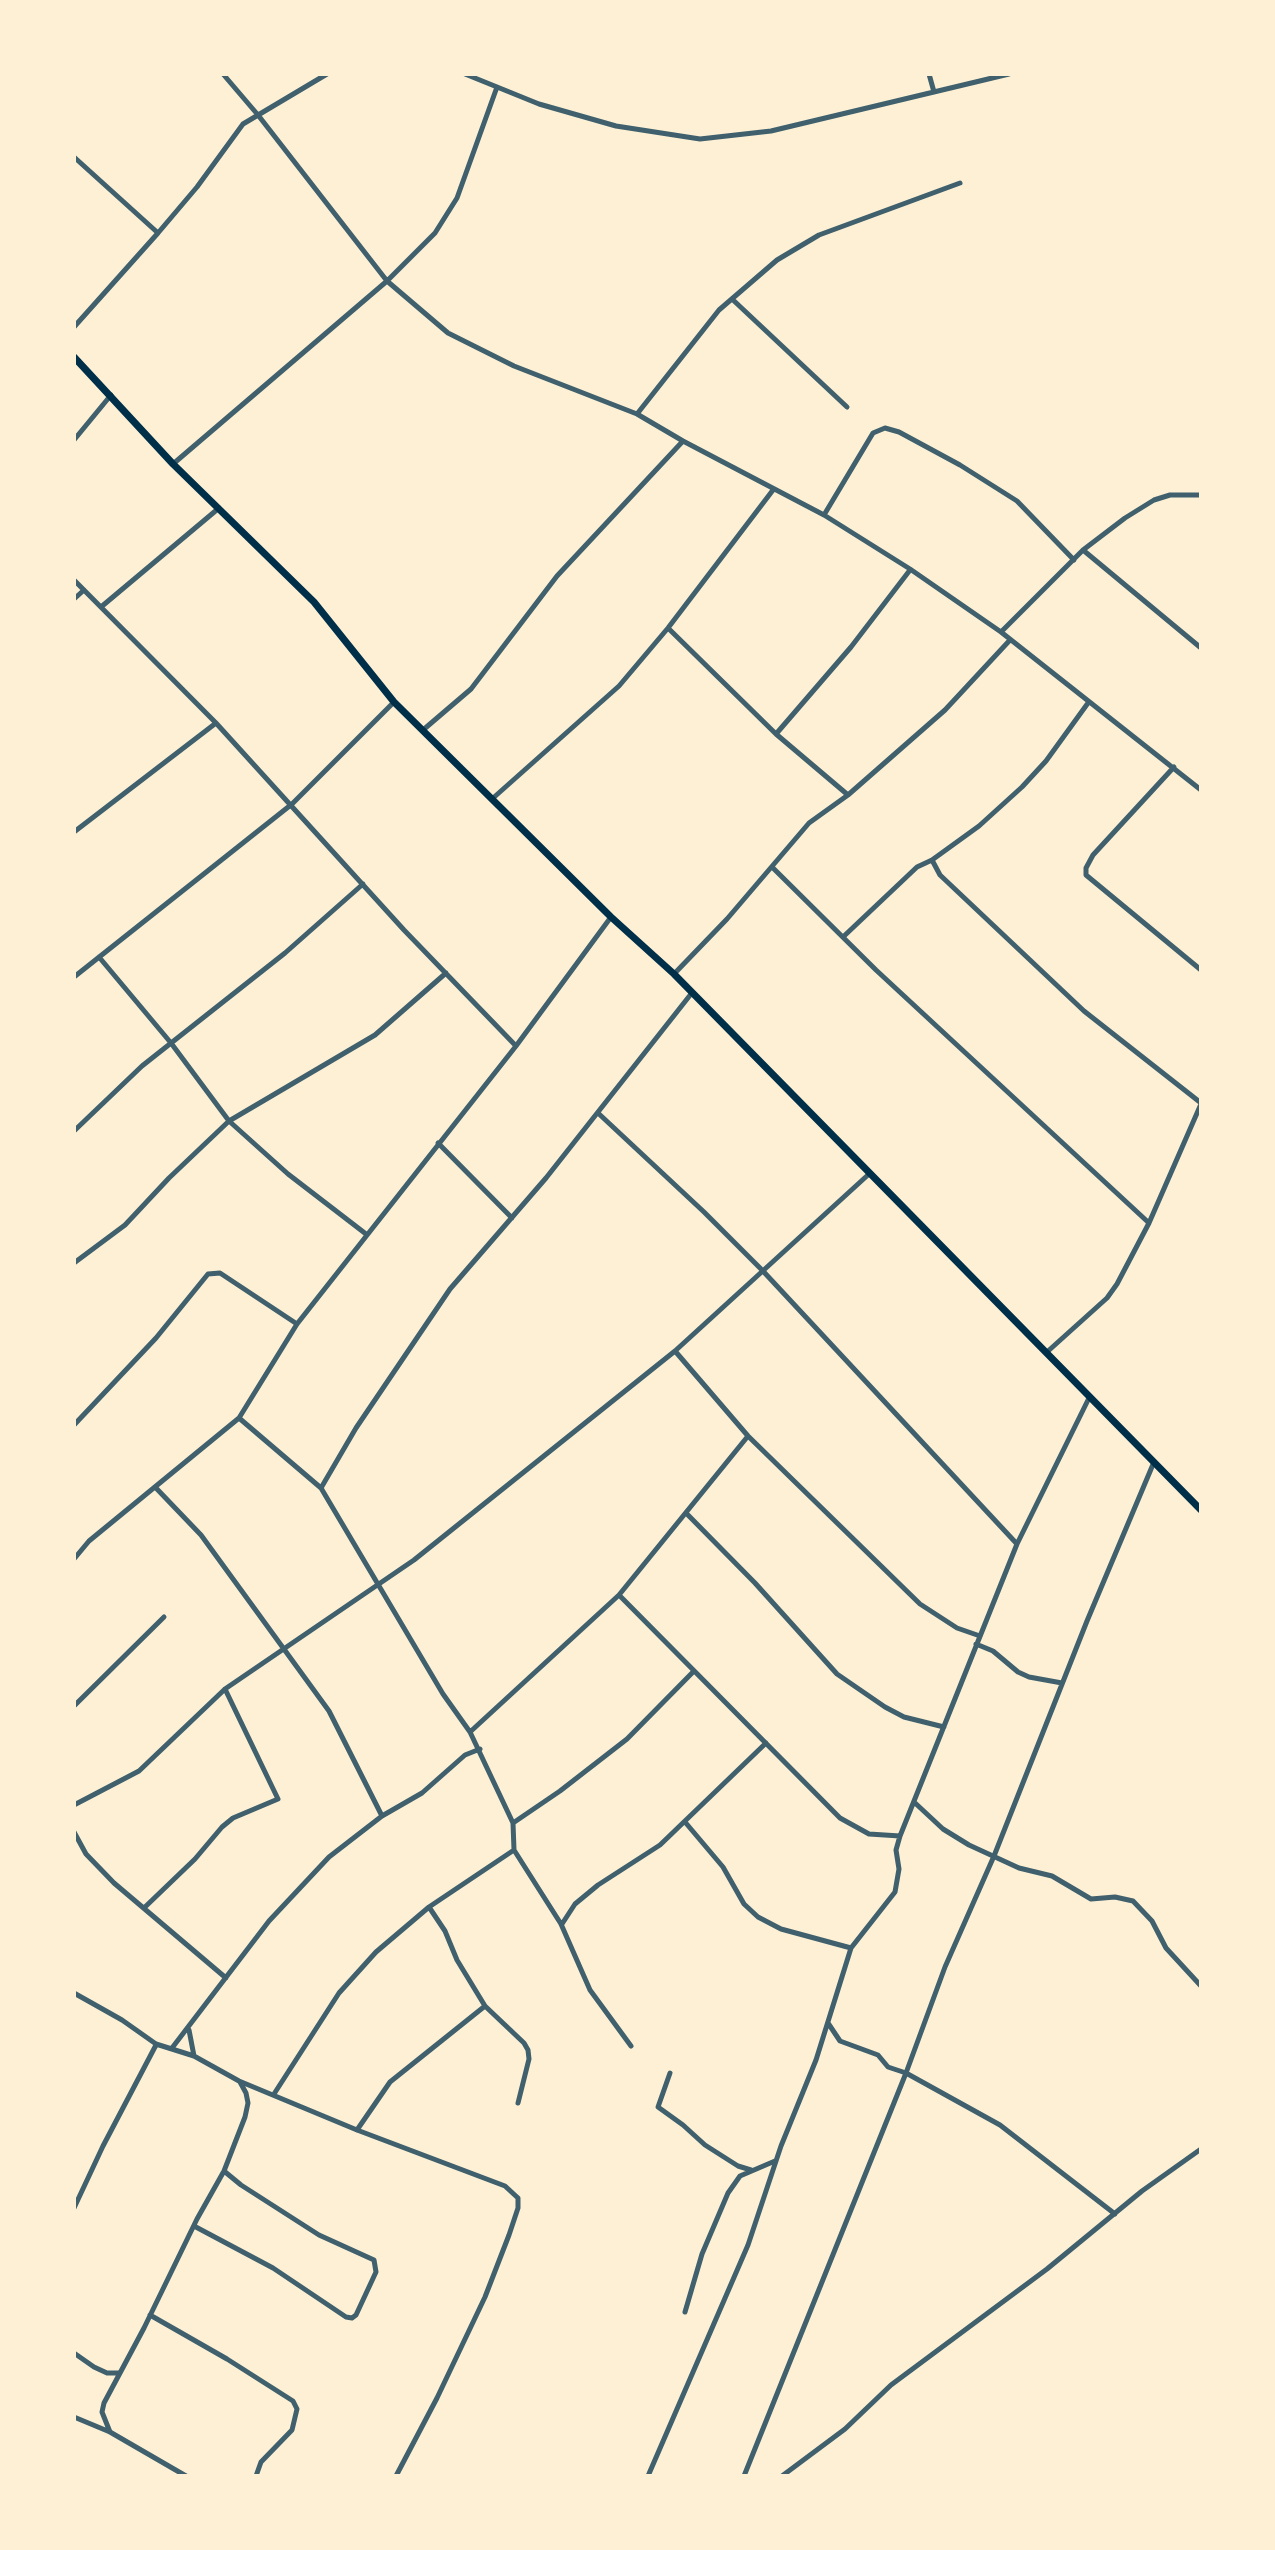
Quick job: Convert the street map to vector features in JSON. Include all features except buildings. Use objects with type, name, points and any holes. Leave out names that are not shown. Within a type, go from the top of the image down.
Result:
[{"type":"main road","points":[[74,357],[173,464],[314,602],[394,702],[611,917],[674,974],[1201,1510]]},
{"type":"street","points":[[223,74],[387,281],[448,333],[514,366],[637,414],[824,515],[1001,632],[1201,790]]},
{"type":"street","points":[[74,327],[158,233],[243,124],[327,74]]},
{"type":"street","points":[[465,74],[539,104],[616,126],[700,139],[771,131],[1009,74]]},
{"type":"street","points":[[929,74],[934,92]]},
{"type":"street","points":[[173,464],[387,281],[435,233],[457,198],[497,87]]},
{"type":"street","points":[[74,157],[158,233]]},
{"type":"street","points":[[637,414],[689,346],[732,299],[777,260],[819,235],[960,183]]},
{"type":"street","points":[[732,299],[847,407]]},
{"type":"street","points":[[74,440],[111,395]]},
{"type":"street","points":[[824,515],[873,433],[885,428],[899,432],[960,465],[1017,501],[1074,560]]},
{"type":"street","points":[[423,730],[471,689],[557,576],[683,441]]},
{"type":"street","points":[[492,799],[619,686],[668,628],[773,490]]},
{"type":"street","points":[[1001,632],[1083,550],[1125,518],[1154,500],[1170,495],[1199,497]]},
{"type":"street","points":[[101,607],[219,508]]},
{"type":"street","points":[[1083,550],[1201,648]]},
{"type":"street","points":[[776,734],[851,647],[910,569]]},
{"type":"street","points":[[74,580],[216,723],[516,1046]]},
{"type":"street","points":[[74,599],[84,590]]},
{"type":"street","points":[[668,628],[776,734],[848,795]]},
{"type":"street","points":[[674,974],[727,919],[809,823],[848,795],[945,710],[1010,640]]},
{"type":"street","points":[[74,977],[292,804],[394,702]]},
{"type":"street","points":[[843,937],[917,867],[932,860],[979,826],[1022,787],[1046,761],[1088,703]]},
{"type":"street","points":[[74,832],[216,723]]},
{"type":"street","points":[[1174,767],[1093,855],[1086,875],[1201,970]]},
{"type":"street","points":[[932,860],[940,875],[1084,1011],[1201,1103],[1149,1223],[1107,1298],[1047,1352]]},
{"type":"street","points":[[772,867],[1149,1223]]},
{"type":"street","points":[[74,1131],[142,1066],[285,953],[363,884]]},
{"type":"street","points":[[74,1559],[89,1541],[239,1418],[297,1324],[516,1046],[611,917]]},
{"type":"street","points":[[99,957],[171,1043],[229,1121],[288,1174],[366,1234]]},
{"type":"street","points":[[74,1263],[125,1225],[229,1121],[375,1035],[446,973]]},
{"type":"street","points":[[321,1488],[356,1428],[450,1289],[598,1113],[691,994]]},
{"type":"street","points":[[598,1113],[762,1270],[1017,1544]]},
{"type":"street","points":[[438,1143],[512,1218]]},
{"type":"street","points":[[74,1805],[139,1771],[225,1689],[414,1560],[675,1351],[869,1174]]},
{"type":"street","points":[[74,1425],[156,1338],[208,1274],[220,1273],[297,1324]]},
{"type":"street","points":[[675,1351],[748,1436],[920,1604],[957,1628],[980,1636]]},
{"type":"street","points":[[648,2476],[748,2245],[776,2161],[816,2060],[851,1948],[895,1892],[899,1869],[896,1850],[900,1836],[1017,1544],[1089,1398]]},
{"type":"street","points":[[239,1418],[321,1488],[443,1694],[480,1749],[513,1823],[514,1850],[561,1924],[590,1990],[631,2046]]},
{"type":"street","points":[[470,1732],[619,1595],[748,1436]]},
{"type":"street","points":[[744,2476],[906,2073],[956,1939],[994,1856],[1154,1462]]},
{"type":"street","points":[[156,1488],[201,1535],[329,1711],[382,1816]]},
{"type":"street","points":[[687,1514],[755,1583],[837,1674],[904,1717],[944,1727]]},
{"type":"street","points":[[619,1595],[840,1818],[869,1834],[900,1836]]},
{"type":"street","points":[[74,1706],[164,1617]]},
{"type":"street","points":[[976,1644],[993,1651],[1029,1677],[1062,1683]]},
{"type":"street","points":[[513,1823],[627,1739],[693,1672]]},
{"type":"street","points":[[145,1907],[233,1818],[278,1799],[225,1689]]},
{"type":"street","points":[[561,1924],[575,1904],[598,1885],[660,1845],[766,1743]]},
{"type":"street","points":[[172,2048],[269,1921],[329,1857],[382,1816],[422,1793],[465,1755],[480,1749]]},
{"type":"street","points":[[914,1802],[943,1829],[1019,1868],[1052,1876],[1091,1899],[1115,1897],[1133,1901],[1152,1921],[1166,1948],[1201,1986]]},
{"type":"street","points":[[685,1822],[723,1867],[744,1904],[758,1917],[781,1929],[851,1948]]},
{"type":"street","points":[[74,1832],[86,1854],[114,1883],[226,1978]]},
{"type":"street","points":[[274,2094],[339,1993],[376,1952],[429,1907],[514,1850]]},
{"type":"street","points":[[429,1907],[485,2006],[528,2050],[529,2059],[518,2103]]},
{"type":"street","points":[[74,1993],[122,2020],[156,2044],[194,2056],[239,2081],[357,2130],[505,2186],[518,2198],[514,2221],[485,2297],[396,2476]]},
{"type":"street","points":[[357,2130],[390,2082],[485,2006]]},
{"type":"street","points":[[827,2022],[840,2041],[878,2055],[888,2067],[906,2073],[1000,2125],[1115,2214]]},
{"type":"street","points":[[188,2029],[194,2056]]},
{"type":"street","points":[[74,2208],[97,2156],[156,2044]]},
{"type":"street","points":[[670,2073],[658,2107],[705,2145],[738,2166],[752,2170]]},
{"type":"street","points":[[110,2432],[102,2412],[104,2403],[224,2171],[248,2103],[239,2081]]},
{"type":"street","points":[[782,2476],[845,2429],[891,2385],[1201,2149]]},
{"type":"street","points":[[685,2312],[702,2254],[728,2193],[740,2176],[776,2161]]},
{"type":"street","points":[[194,2226],[273,2268],[346,2317],[356,2315],[376,2272],[374,2260],[319,2235],[224,2171]]},
{"type":"street","points":[[150,2315],[293,2401],[297,2409],[292,2430],[261,2462],[256,2476]]},
{"type":"street","points":[[74,2353],[107,2373],[118,2373]]},
{"type":"street","points":[[74,2417],[110,2432],[186,2476]]}]
